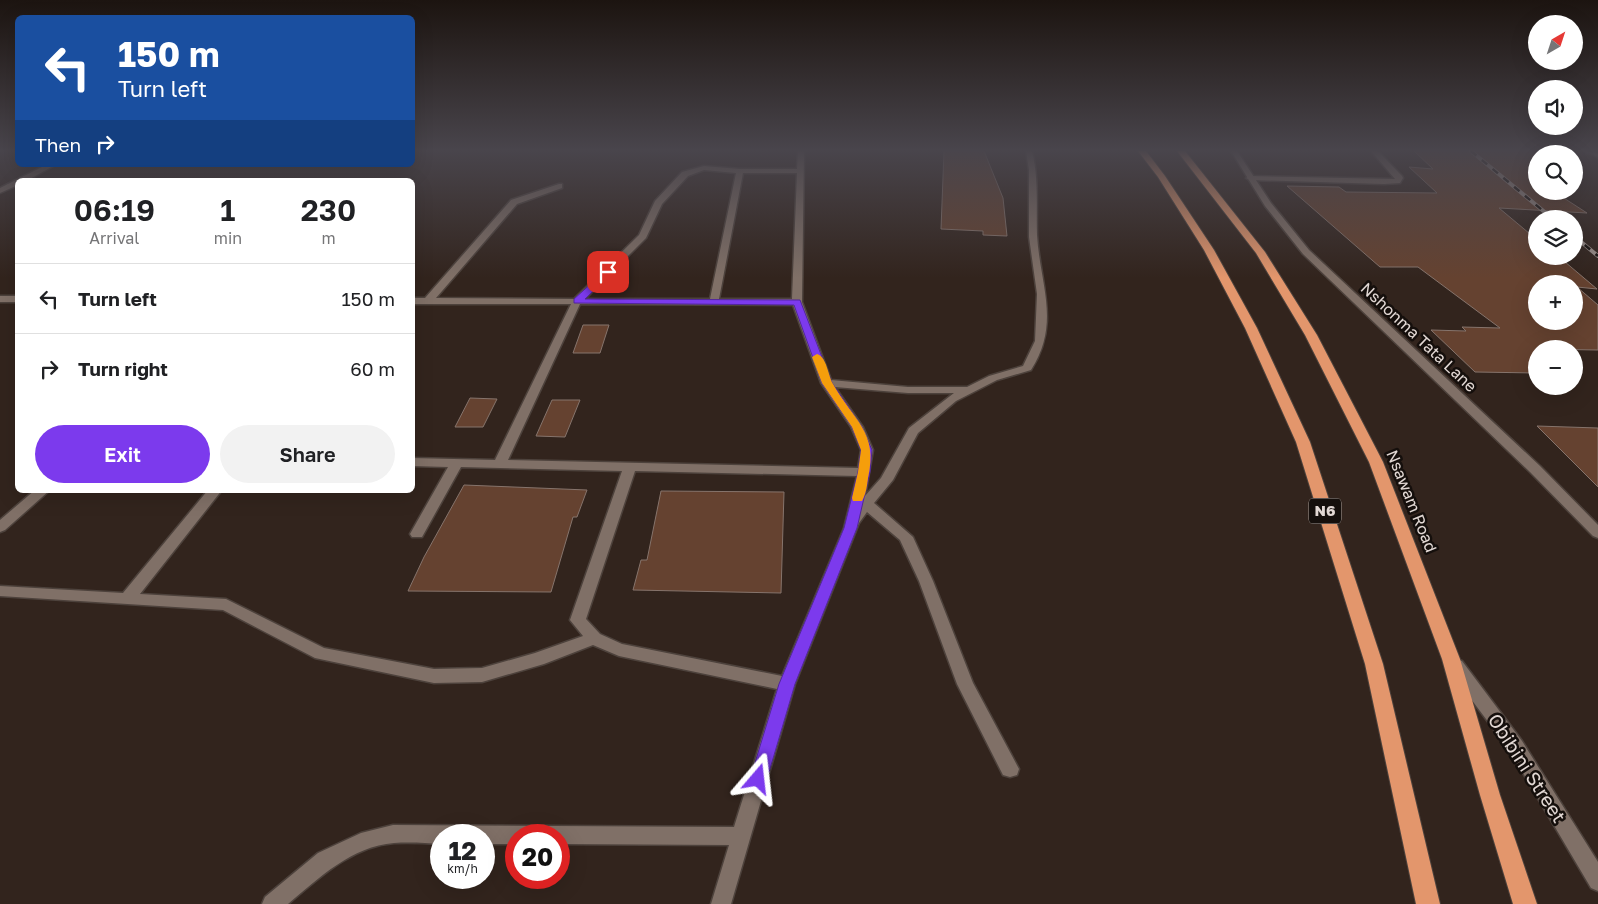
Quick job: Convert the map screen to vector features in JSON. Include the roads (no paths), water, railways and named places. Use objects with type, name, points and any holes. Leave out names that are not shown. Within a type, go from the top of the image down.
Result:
[{"type":"highway","name":"N6","points":[[1172,193],[1209,250],[1251,328],[1303,442],[1374,664],[1428,904]]},
{"type":"highway","name":"Nsawam Road","points":[[1214,193],[1260,252],[1311,335],[1376,462],[1451,659],[1490,795],[1525,904]]},
{"type":"street","points":[[428,301],[514,202],[539,193]]},
{"type":"street","points":[[500,463],[577,301],[643,236],[658,203],[667,193]]},
{"type":"street","points":[[714,302],[736,193]]},
{"type":"street","points":[[721,904],[787,684],[850,528],[864,472],[866,450],[860,434],[827,383],[797,302],[799,193]]},
{"type":"street","points":[[850,528],[866,504],[886,480],[913,431],[952,399],[993,378],[1027,368],[1040,342],[1042,294],[1033,237],[1032,193]]},
{"type":"street","name":"Nshonma Tata Lane","points":[[1261,193],[1306,252],[1535,469],[1598,533]]},
{"type":"street","points":[[0,299],[15,299]]},
{"type":"street","points":[[415,301],[797,302]]},
{"type":"street","points":[[827,383],[908,390],[970,390]]},
{"type":"street","points":[[415,462],[864,472]]},
{"type":"street","points":[[417,534],[457,462]]},
{"type":"street","points":[[630,467],[578,620],[594,638],[620,650],[787,684]]},
{"type":"street","points":[[0,527],[40,493]]},
{"type":"street","points":[[128,598],[213,493]]},
{"type":"street","points":[[866,504],[906,537],[926,581],[965,684],[1010,769]]},
{"type":"street","points":[[0,591],[226,606],[321,654],[434,676],[482,675],[538,659],[594,638]]},
{"type":"street","name":"Obibini Street","points":[[1451,659],[1516,746],[1598,881]]},
{"type":"street","points":[[272,904],[325,860],[361,842],[393,834],[741,836]]},
{"type":"railway","points":[[1522,193],[1542,210]]},
{"type":"railway","points":[[1583,244],[1598,256]]}]
